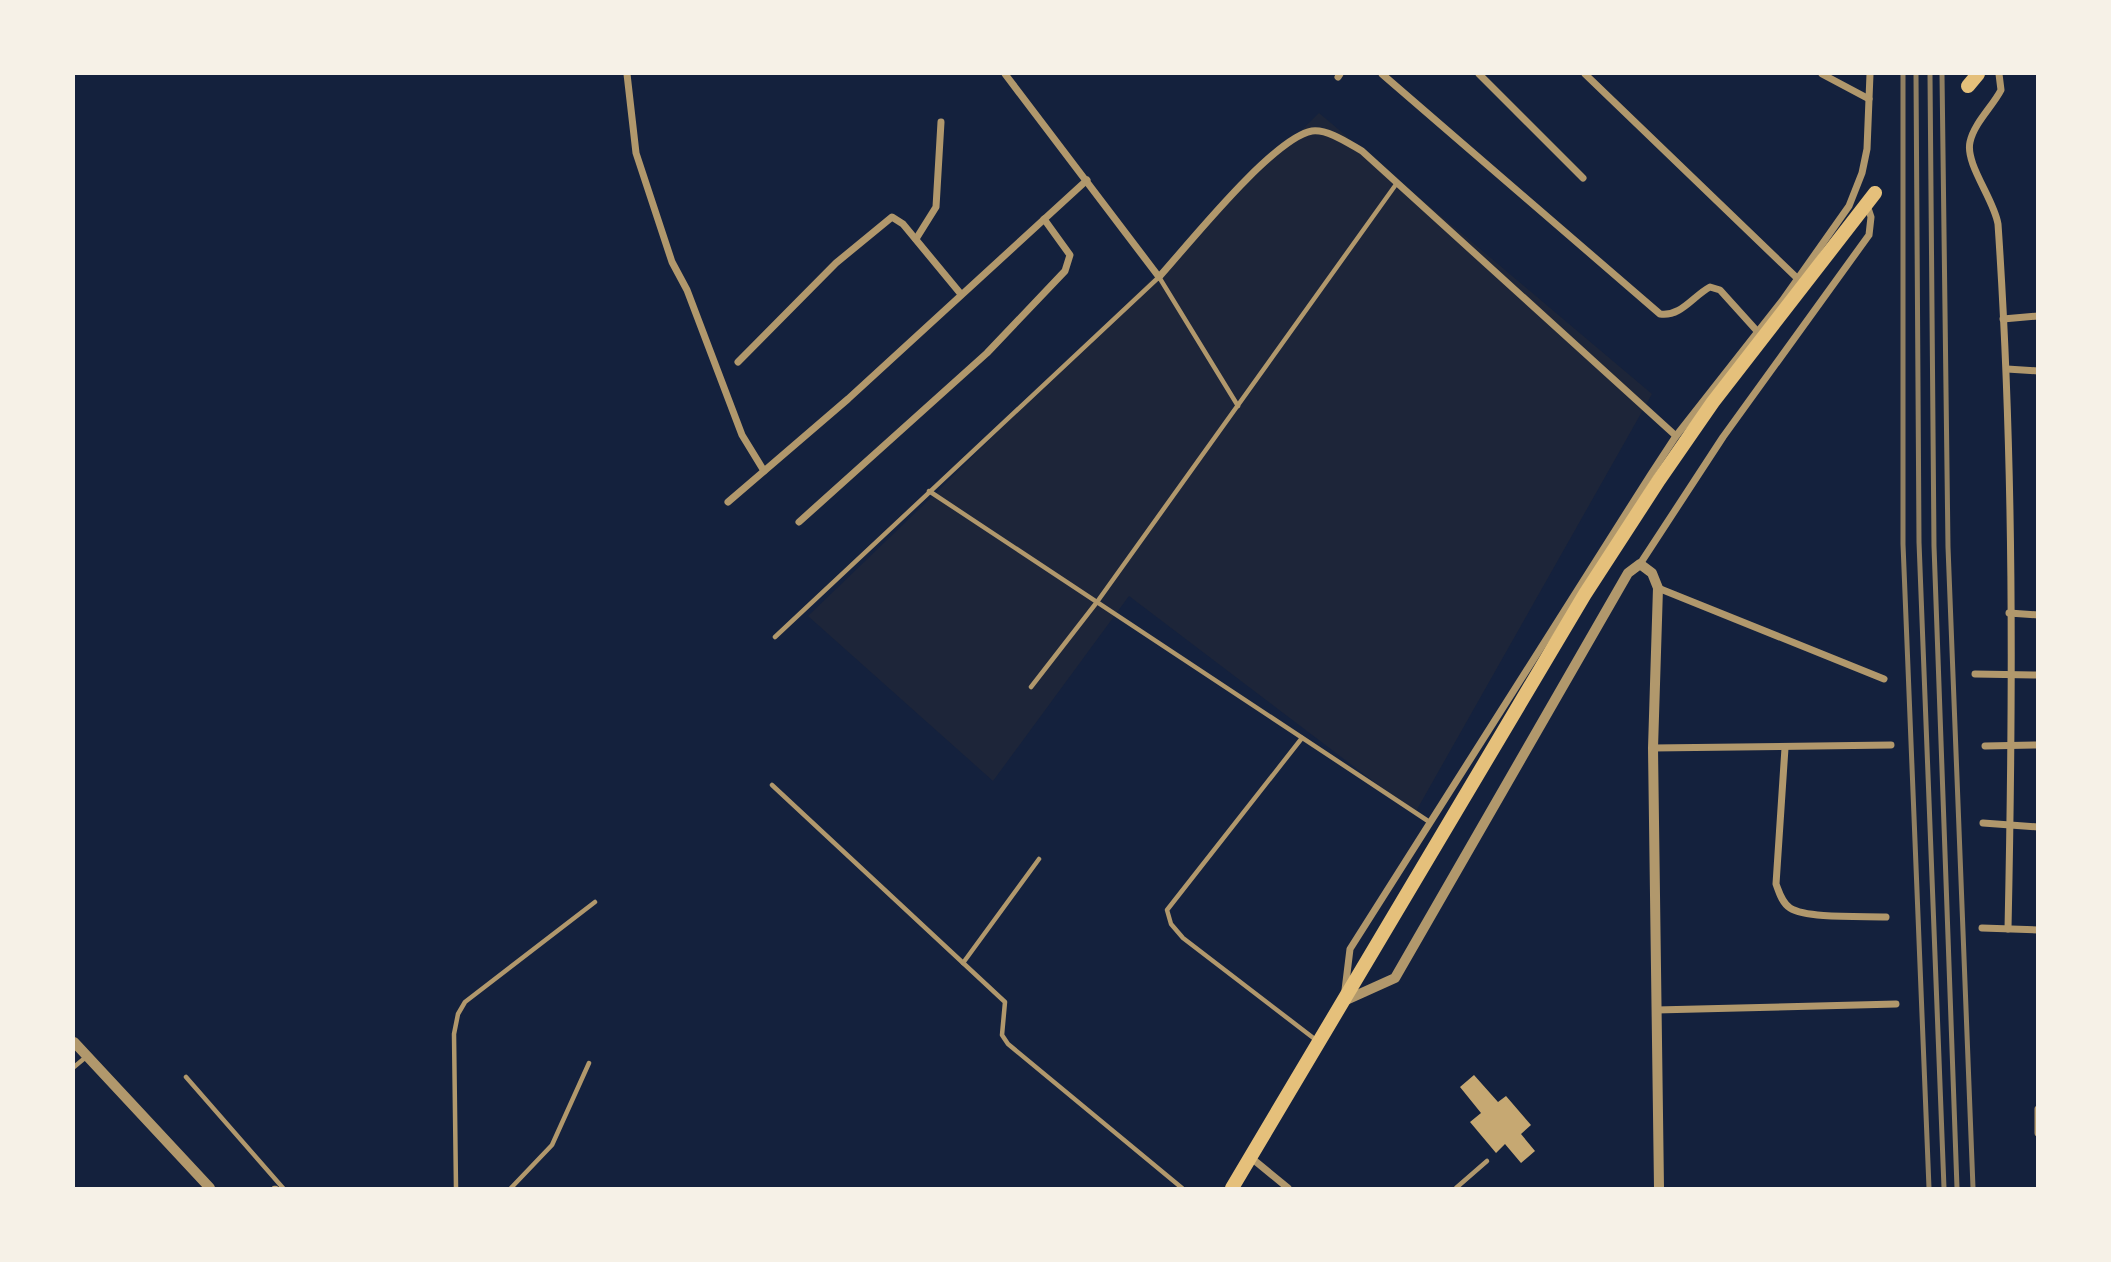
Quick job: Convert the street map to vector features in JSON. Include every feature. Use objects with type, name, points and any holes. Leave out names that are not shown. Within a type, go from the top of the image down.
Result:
[{"type":"main road","points":[[1968,86],[1978,74]]},
{"type":"main road","points":[[1232,1188],[1586,594],[1658,480],[1713,402],[1871,199]]},
{"type":"street","points":[[627,74],[636,153],[673,262],[687,290],[743,435],[764,471]]},
{"type":"street","points":[[1005,74],[1159,277],[1267,160],[1289,142],[1313,131],[1338,137],[1362,151],[1676,436]]},
{"type":"street","points":[[1382,74],[1660,314],[1670,316],[1710,287],[1720,290],[1757,331]]},
{"type":"street","points":[[1479,74],[1583,178]]},
{"type":"street","points":[[1585,74],[1798,279]]},
{"type":"street","points":[[1822,74],[1869,99]]},
{"type":"street","points":[[1344,1001],[1350,949],[1428,821],[1676,436],[1798,279],[1849,206],[1857,190],[1867,149],[1870,74]]},
{"type":"street","points":[[1999,74],[2001,90],[1970,141],[1970,158],[1995,206],[2007,369],[2009,613],[2013,674],[2008,929]]},
{"type":"street","points":[[916,239],[936,207],[941,122]]},
{"type":"street","points":[[728,502],[848,399],[960,293],[1087,180]]},
{"type":"street","points":[[1344,1001],[1395,978],[1628,573],[1640,564],[1723,437],[1869,235],[1871,199]]},
{"type":"street","points":[[738,362],[836,263],[888,218],[896,218],[960,293]]},
{"type":"street","points":[[799,522],[987,353],[1065,271],[1070,255],[1044,219]]},
{"type":"street","points":[[2003,319],[2038,316]]},
{"type":"street","points":[[2007,369],[2038,371]]},
{"type":"street","points":[[1640,564],[1652,573],[1658,588],[1653,748],[1659,1188]]},
{"type":"street","points":[[1658,588],[1884,678]]},
{"type":"street","points":[[2009,613],[2038,615]]},
{"type":"street","points":[[1975,674],[2038,675]]},
{"type":"street","points":[[1653,748],[1891,745]]},
{"type":"street","points":[[1985,746],[2038,745]]},
{"type":"street","points":[[1785,748],[1776,884],[1780,895],[1789,908],[1802,913],[1886,917]]},
{"type":"street","points":[[1983,823],[2038,827]]},
{"type":"street","points":[[1982,928],[2038,930]]},
{"type":"street","points":[[1655,1010],[1896,1004]]},
{"type":"street","points":[[74,1042],[210,1188]]},
{"type":"street","points":[[2038,1110],[2038,1133]]},
{"type":"street","points":[[1249,1156],[1289,1188]]},
{"type":"lane","points":[[1031,687],[1097,602],[1397,183]]},
{"type":"lane","points":[[775,637],[1159,277],[1238,406]]},
{"type":"lane","points":[[929,491],[1428,821]]},
{"type":"lane","points":[[1302,738],[1167,910],[1171,924],[1183,938],[1319,1042]]},
{"type":"lane","points":[[772,785],[1005,1002],[1002,1035],[1008,1044],[1182,1188]]},
{"type":"lane","points":[[963,963],[1039,859]]},
{"type":"lane","points":[[456,1188],[454,1034],[458,1014],[466,1002],[595,902]]},
{"type":"lane","points":[[74,1068],[87,1056]]},
{"type":"lane","points":[[511,1188],[552,1145],[589,1063]]},
{"type":"lane","points":[[186,1077],[283,1188]]},
{"type":"lane","points":[[1456,1188],[1487,1161]]},
{"type":"shaded area","points":[[1319,113],[1652,394],[1415,813],[1129,596],[993,781],[808,616]]},
{"type":"building","points":[[1474,1075],[1498,1102],[1506,1096],[1531,1125],[1521,1134],[1535,1151],[1521,1163],[1505,1144],[1496,1153],[1470,1122],[1481,1113],[1460,1087]]},
{"type":"railway","points":[[1903,74],[1903,544],[1929,1188]]},
{"type":"railway","points":[[1916,74],[1919,542],[1944,1188]]},
{"type":"railway","points":[[1930,74],[1934,546],[1957,1188]]},
{"type":"railway","points":[[1942,74],[1948,547],[1973,1188]]}]
